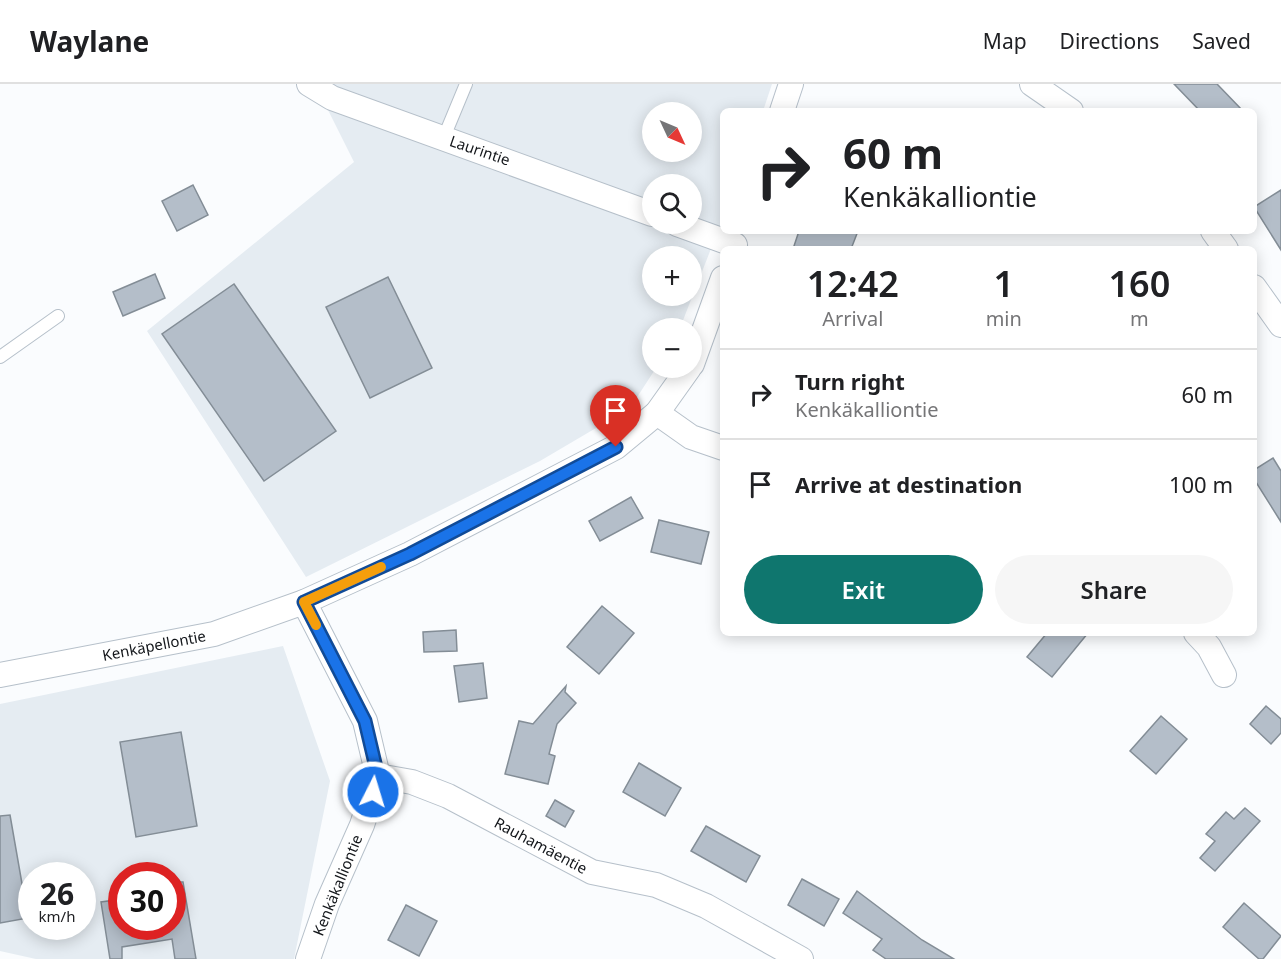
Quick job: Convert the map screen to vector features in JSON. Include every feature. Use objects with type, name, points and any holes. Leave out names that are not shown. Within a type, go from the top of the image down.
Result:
[{"type":"street","name":"Laurintie","points":[[309,84],[332,98],[642,210]]},
{"type":"street","points":[[783,108],[791,84]]},
{"type":"street","points":[[1032,84],[1067,108]]},
{"type":"street","points":[[702,232],[736,242]]},
{"type":"street","points":[[702,334],[720,286]]},
{"type":"street","points":[[1257,291],[1281,325]]},
{"type":"street","points":[[378,776],[365,721],[304,602],[410,554],[616,447],[657,413],[682,378]]},
{"type":"street","points":[[657,413],[691,437],[720,447]]},
{"type":"street","name":"Kenkäpellontie","points":[[0,675],[214,634],[304,602]]},
{"type":"street","points":[[1199,636],[1209,647],[1224,675]]},
{"type":"street","name":"Kenkäkalliontie","points":[[308,959],[327,904],[362,825],[378,776]]},
{"type":"street","name":"Rauhamäentie","points":[[378,776],[412,782],[447,796],[592,872],[656,885],[706,906],[801,959]]},
{"type":"lane","points":[[444,137],[466,84]]},
{"type":"lane","points":[[0,357],[58,316]]},
{"type":"shaded area","points":[[315,84],[772,84],[764,108],[720,108],[720,226],[702,272],[702,246],[642,246],[642,306],[689,306],[684,318],[642,318],[642,378],[650,378],[630,408],[540,461],[306,577],[147,331],[354,162]]},
{"type":"shaded area","points":[[283,646],[330,781],[294,959],[36,959],[0,951],[0,704]]},
{"type":"building","points":[[1174,84],[1217,84],[1240,108],[1197,108]]},
{"type":"building","points":[[193,185],[208,215],[177,231],[162,201]]},
{"type":"building","points":[[1281,190],[1281,250],[1257,212],[1257,205]]},
{"type":"building","points":[[798,234],[857,234],[852,246],[794,246]]},
{"type":"building","points":[[155,274],[165,298],[123,316],[113,292]]},
{"type":"building","points":[[388,277],[432,368],[370,398],[326,307]]},
{"type":"building","points":[[234,284],[336,431],[264,481],[162,334]]},
{"type":"building","points":[[1273,458],[1281,471],[1281,522],[1257,484],[1257,468]]},
{"type":"building","points":[[631,497],[643,518],[600,541],[589,521]]},
{"type":"building","points":[[659,520],[709,532],[701,564],[651,552]]},
{"type":"building","points":[[602,606],[634,633],[599,674],[567,647]]},
{"type":"building","points":[[456,630],[457,651],[424,652],[423,632]]},
{"type":"building","points":[[1044,636],[1086,636],[1052,677],[1027,657]]},
{"type":"building","points":[[483,663],[487,698],[459,702],[454,666]]},
{"type":"building","points":[[566,686],[565,692],[576,703],[557,724],[549,754],[555,756],[548,784],[505,774],[519,721],[533,724]]},
{"type":"building","points":[[1266,706],[1281,719],[1281,733],[1271,744],[1250,724]]},
{"type":"building","points":[[1161,716],[1187,739],[1156,774],[1130,751]]},
{"type":"building","points":[[181,732],[197,826],[136,837],[120,742]]},
{"type":"building","points":[[639,763],[681,788],[665,816],[623,792]]},
{"type":"building","points":[[555,800],[574,811],[565,827],[546,816]]},
{"type":"building","points":[[1245,808],[1260,821],[1215,871],[1200,858],[1215,841],[1206,834],[1226,812],[1234,819]]},
{"type":"building","points":[[10,815],[18,862],[18,920],[0,923],[0,816]]},
{"type":"building","points":[[706,826],[760,856],[746,882],[691,851]]},
{"type":"building","points":[[802,879],[839,899],[824,926],[788,905]]},
{"type":"building","points":[[857,891],[922,940],[954,959],[886,959],[873,950],[882,939],[843,913]]},
{"type":"building","points":[[186,900],[196,959],[175,959],[172,940],[186,940]]},
{"type":"building","points":[[108,901],[108,940],[166,940],[122,947],[122,959],[110,959],[101,902]]},
{"type":"building","points":[[1244,903],[1281,936],[1263,959],[1259,959],[1223,927]]},
{"type":"building","points":[[406,905],[437,921],[419,956],[388,940]]},
{"type":"slow traffic","points":[[316,625],[304,602],[381,567]]},
{"type":"route","points":[[373,792],[378,776],[365,721],[304,602],[410,554],[616,447]]}]
